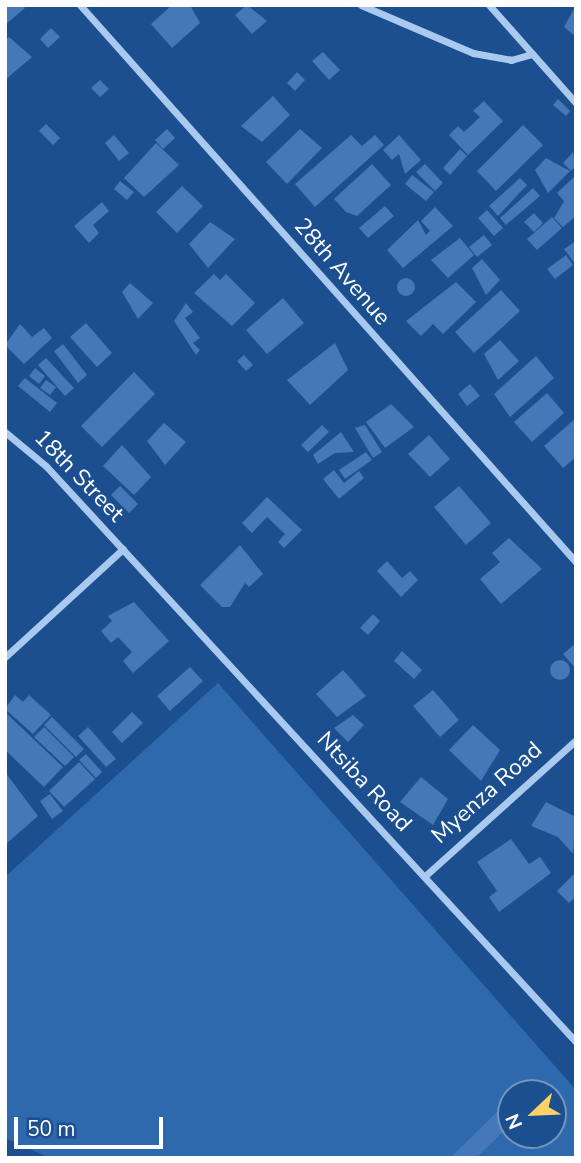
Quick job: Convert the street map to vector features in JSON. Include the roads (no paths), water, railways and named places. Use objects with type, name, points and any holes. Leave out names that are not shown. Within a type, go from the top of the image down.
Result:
[{"type":"street","name":"28th Avenue","points":[[80,5],[576,562]]},
{"type":"street","points":[[361,5],[472,53],[511,60],[532,54]]},
{"type":"street","points":[[489,5],[576,103]]},
{"type":"street","name":"18th Street","points":[[5,432],[123,549]]},
{"type":"street","points":[[5,657],[123,549]]},
{"type":"street","name":"Ntsiba Road","points":[[123,549],[576,1042]]},
{"type":"street","name":"Myenza Road","points":[[425,876],[576,740]]}]
